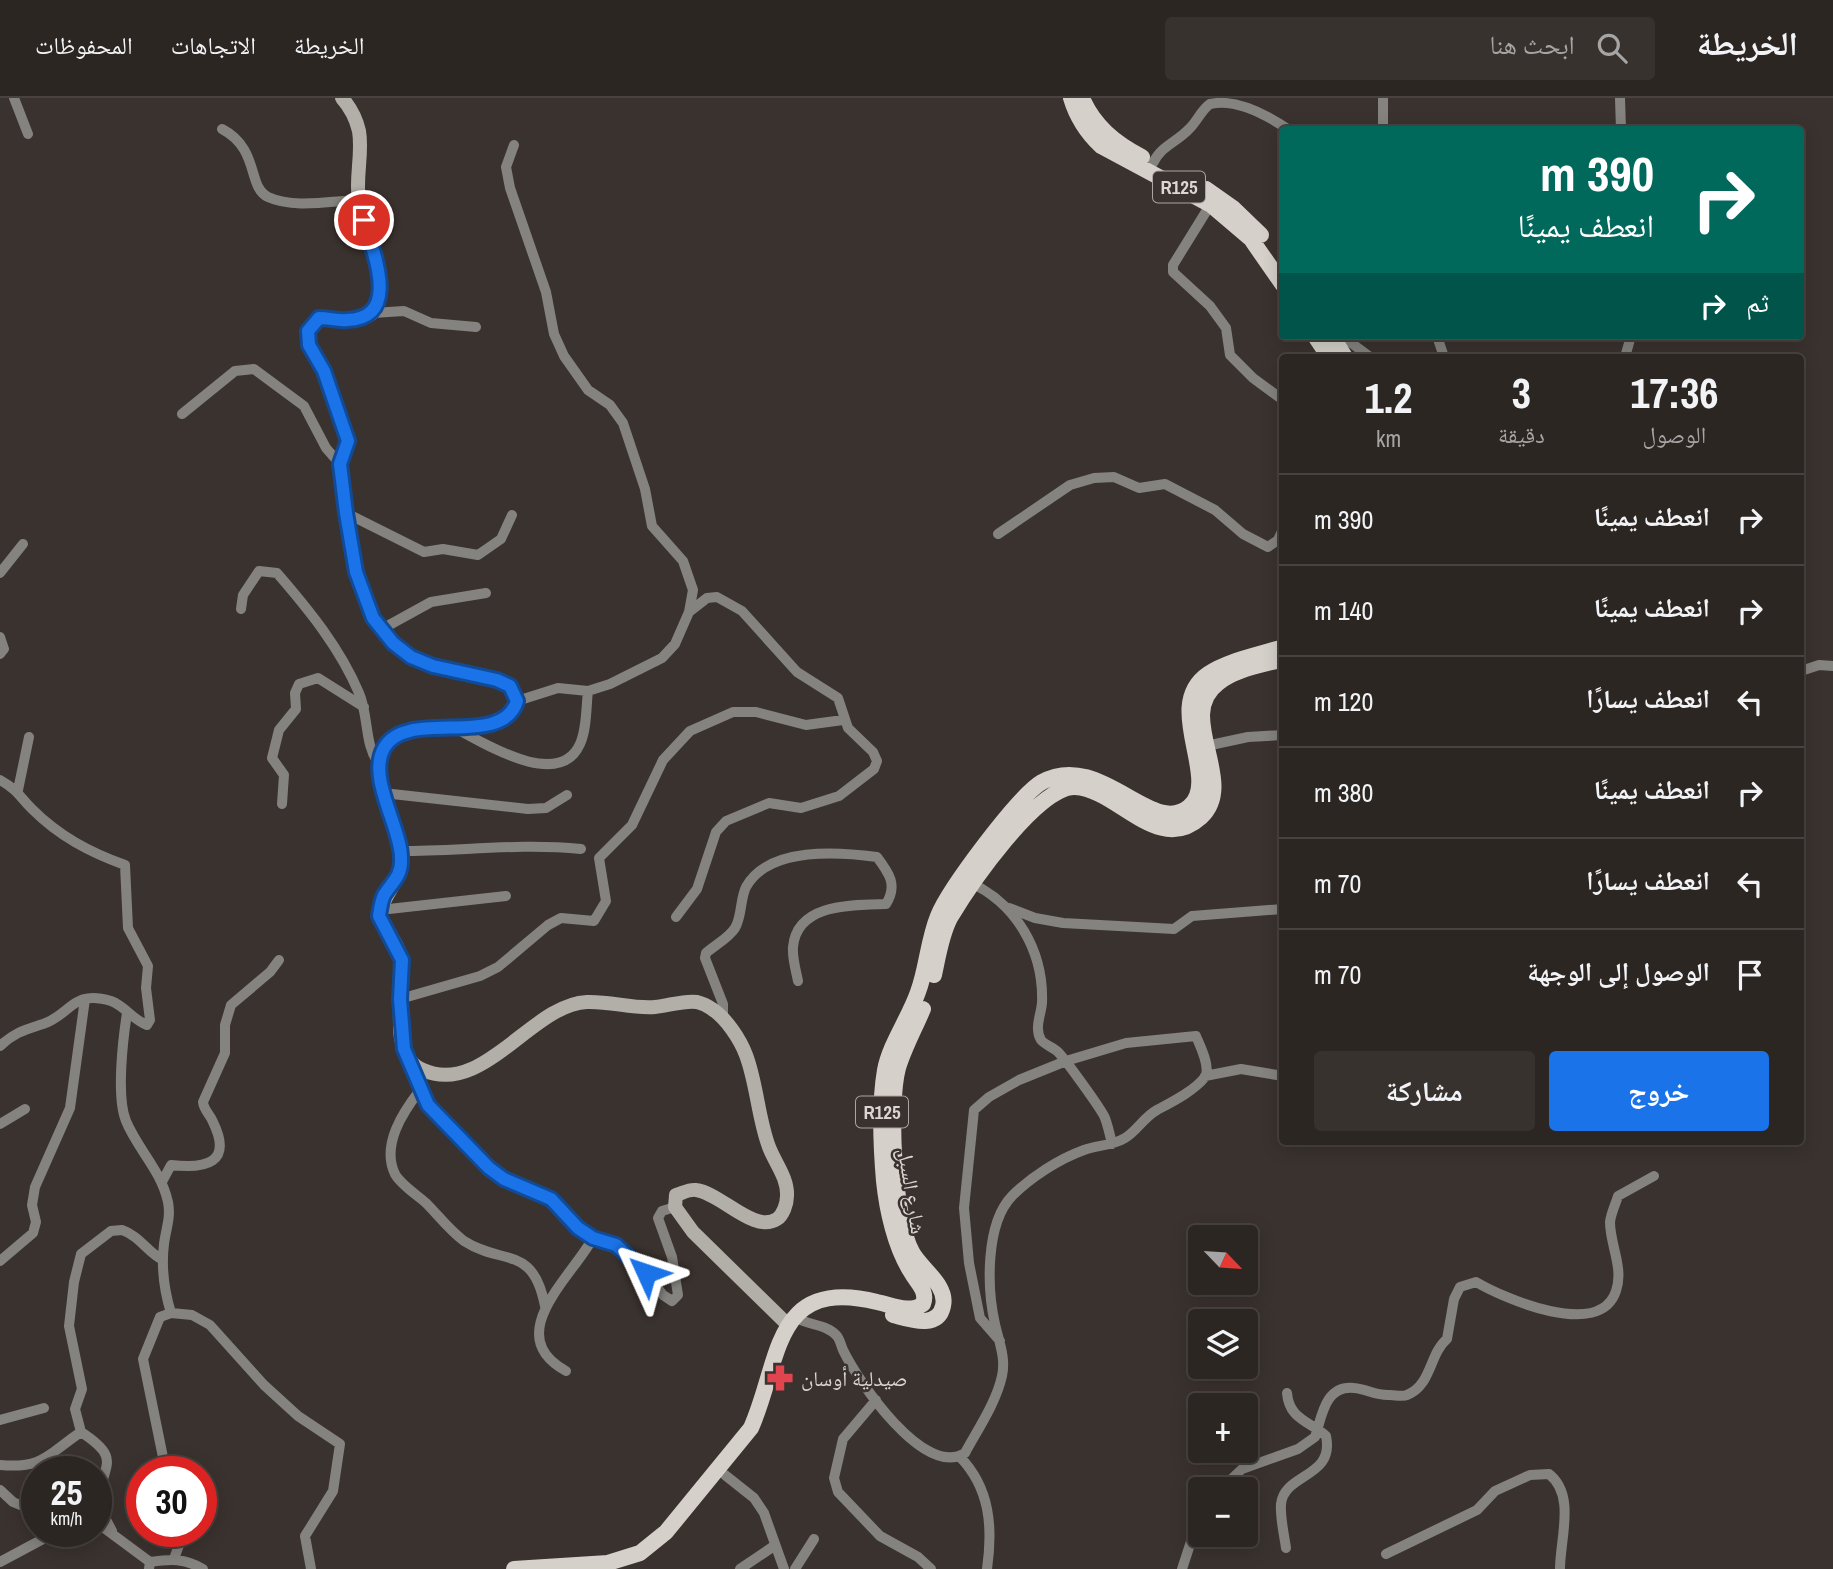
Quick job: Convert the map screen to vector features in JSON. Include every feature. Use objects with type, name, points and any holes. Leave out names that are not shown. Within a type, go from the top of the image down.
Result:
[{"type":"main road","name":"R125","points":[[1071,98],[1088,133],[1101,146],[1214,200],[1251,239],[1279,279]]},
{"type":"main road","name":"R125","points":[[1082,98],[1088,112],[1115,141],[1214,200],[1261,234],[1279,259]]},
{"type":"main road","name":"شارع السبل","points":[[968,881],[1019,804],[1041,783],[1062,776],[1078,775],[1100,780],[1151,811],[1171,813],[1189,807],[1196,797],[1199,783],[1188,714],[1193,694],[1206,676],[1223,666],[1279,648]]},
{"type":"main road","name":"شارع السبل","points":[[793,1320],[823,1300],[836,1298],[858,1297],[910,1310],[923,1304],[923,1291],[900,1251],[884,1183],[881,1118],[886,1068],[919,990],[939,915],[1030,810],[1064,788],[1077,787],[1094,792],[1142,821],[1168,830],[1187,827],[1202,816],[1210,803],[1213,786],[1202,713],[1206,695],[1216,683],[1231,675],[1279,660]]},
{"type":"main road","points":[[623,1569],[646,1558],[674,1538],[759,1430],[793,1320]]},
{"type":"main road","points":[[514,1569],[608,1563],[640,1553],[666,1532],[751,1428],[760,1409],[769,1369],[793,1320]]},
{"type":"street","points":[[14,98],[29,134]]},
{"type":"street","points":[[342,98],[351,108],[359,132],[359,200],[381,282],[379,304],[373,313]]},
{"type":"street","points":[[1153,163],[1168,144],[1188,130],[1208,105],[1221,99],[1236,98],[1253,105],[1283,126]]},
{"type":"street","points":[[1383,98],[1383,126]]},
{"type":"street","points":[[1620,98],[1621,126]]},
{"type":"street","points":[[222,129],[237,137],[248,151],[257,186],[265,196],[288,202],[359,200]]},
{"type":"street","points":[[514,145],[506,167],[510,188],[546,292],[554,334],[564,356],[588,390],[610,405],[623,423],[645,489],[652,526],[683,561],[693,590],[690,612],[674,644],[662,658],[610,684],[588,691],[558,688],[517,701]]},
{"type":"street","points":[[1214,200],[1173,265],[1172,272],[1210,306],[1226,328],[1230,355],[1253,378],[1279,397]]},
{"type":"street","points":[[476,327],[431,323],[404,311],[373,313],[346,320],[319,318],[308,331],[309,345],[324,371],[348,441],[340,464],[346,513],[356,572],[373,618],[393,643],[411,657],[433,666],[497,680],[510,686],[517,701],[515,710],[501,720],[483,725],[419,729],[394,738],[383,748],[379,764],[383,793],[401,851],[398,880],[383,897],[379,916],[402,960],[400,999],[404,1049],[428,1105],[489,1168],[504,1179],[551,1199],[578,1228],[593,1238],[616,1245],[646,1273],[667,1298],[676,1300],[672,1257],[658,1218],[662,1211],[675,1207]]},
{"type":"street","points":[[1347,340],[1366,354]]},
{"type":"street","points":[[182,414],[235,371],[254,369],[304,406],[326,448],[340,464]]},
{"type":"street","points":[[998,534],[1070,485],[1094,478],[1114,477],[1139,488],[1165,484],[1215,510],[1260,544],[1268,547],[1279,538]]},
{"type":"street","points":[[346,513],[424,552],[443,549],[478,555],[501,539],[512,515]]},
{"type":"street","points":[[0,573],[23,544]]},
{"type":"street","points":[[241,609],[243,594],[259,571],[276,573],[338,650],[364,707],[371,754],[379,764]]},
{"type":"street","points":[[382,629],[431,602],[486,593]]},
{"type":"street","points":[[676,917],[696,889],[716,832],[726,821],[769,803],[810,806],[847,793],[856,780],[874,769],[877,761],[873,752],[843,720],[838,698],[797,672],[742,611],[728,600],[717,597],[707,598],[690,612]]},
{"type":"street","points":[[0,637],[4,649],[0,654]]},
{"type":"street","points":[[1804,670],[1819,665],[1833,666]]},
{"type":"street","points":[[282,803],[284,775],[272,758],[279,730],[296,709],[295,693],[299,684],[318,678],[364,707]]},
{"type":"street","points":[[453,727],[518,759],[555,764],[571,757],[581,744],[588,691]]},
{"type":"street","points":[[400,999],[480,976],[498,967],[548,925],[561,918],[594,921],[606,901],[599,858],[632,825],[663,760],[690,731],[733,712],[756,712],[806,725],[843,720]]},
{"type":"street","points":[[1206,746],[1248,737],[1279,734]]},
{"type":"street","points":[[18,790],[29,737]]},
{"type":"street","points":[[0,780],[18,790],[30,808],[73,843],[125,865],[128,928],[148,967],[146,988],[150,1020],[147,1025],[115,1003],[98,998],[85,999],[73,1002],[44,1024],[14,1032],[0,1046]]},
{"type":"street","points":[[383,793],[528,809],[546,808],[567,794]]},
{"type":"street","points":[[401,851],[464,852],[525,845],[581,849]]},
{"type":"street","points":[[723,1019],[723,1004],[705,958],[706,953],[735,929],[747,885],[767,868],[794,857],[823,852],[877,857],[891,877],[893,893],[886,904],[837,906],[811,916],[798,933],[793,947],[798,981]]},
{"type":"street","points":[[968,881],[991,892],[1008,908],[1037,956],[1042,993],[1037,1030],[1042,1042],[1057,1050],[1105,1115],[1112,1144]]},
{"type":"street","points":[[380,910],[506,896]]},
{"type":"street","points":[[1008,908],[1035,918],[1063,923],[1174,929],[1192,916],[1279,909]]},
{"type":"street","points":[[163,1180],[171,1165],[208,1166],[218,1155],[220,1143],[203,1102],[225,1053],[227,1015],[237,998],[270,972],[279,960]]},
{"type":"street","points":[[0,1261],[33,1233],[36,1222],[32,1205],[35,1187],[69,1108],[85,999]]},
{"type":"street","points":[[412,1063],[424,1071],[440,1074],[477,1067],[561,1007],[579,1002],[654,1007],[697,1002],[723,1019],[746,1055],[761,1122],[769,1148],[783,1175],[787,1196],[782,1215],[774,1222],[765,1223],[743,1215],[727,1203],[698,1190],[676,1195],[675,1207],[708,1248],[793,1320],[827,1328],[839,1338],[843,1351],[890,1420],[936,1455],[960,1457],[975,1472],[986,1497],[989,1543],[986,1569]]},
{"type":"street","points":[[127,1013],[122,1092],[125,1119],[163,1180],[170,1225],[163,1260],[164,1290],[171,1313]]},
{"type":"street","points":[[1000,1341],[980,1318],[969,1263],[964,1208],[974,1110],[989,1097],[1019,1080],[1066,1061],[1126,1043],[1196,1036],[1207,1068],[1205,1076]]},
{"type":"street","points":[[960,1457],[965,1453],[998,1390],[1003,1360],[991,1302],[989,1274],[997,1220],[1011,1197],[1061,1161],[1085,1150],[1126,1138],[1154,1111],[1173,1102],[1205,1076],[1241,1069],[1279,1075]]},
{"type":"street","points":[[420,1090],[403,1111],[395,1130],[391,1150],[395,1174],[464,1240],[519,1260],[530,1269],[542,1288],[545,1306]]},
{"type":"street","points":[[0,1124],[25,1109]]},
{"type":"street","points":[[1234,1477],[1242,1469],[1297,1449],[1315,1437],[1327,1399],[1337,1390],[1354,1387],[1376,1396],[1406,1395],[1427,1378],[1440,1345],[1447,1339],[1454,1299],[1460,1287],[1476,1282],[1501,1296],[1579,1317],[1604,1310],[1616,1292],[1618,1264],[1610,1221],[1618,1196],[1654,1176]]},
{"type":"street","points":[[107,1456],[101,1446],[81,1432],[75,1409],[82,1389],[69,1326],[81,1254],[111,1231],[122,1230],[130,1232],[149,1253],[163,1260]]},
{"type":"street","points":[[566,1371],[551,1363],[543,1354],[540,1323],[545,1306],[580,1261],[593,1238]]},
{"type":"street","points":[[163,1456],[143,1359],[160,1317],[171,1313],[192,1315],[210,1325],[264,1385],[298,1416],[340,1444],[333,1490],[305,1536],[311,1569]]},
{"type":"street","points":[[1286,1548],[1281,1502],[1285,1493],[1323,1463],[1329,1449],[1326,1436],[1296,1417],[1288,1406],[1287,1394]]},
{"type":"street","points":[[876,1400],[843,1439],[834,1478],[838,1492],[880,1535],[918,1557],[931,1569]]},
{"type":"street","points":[[0,1420],[44,1408]]},
{"type":"street","points":[[0,1465],[24,1467],[35,1464],[50,1457],[81,1432]]},
{"type":"street","points":[[1387,1554],[1477,1510],[1495,1491],[1530,1475],[1549,1474],[1558,1481],[1565,1496],[1560,1569]]},
{"type":"street","points":[[725,1475],[759,1505],[784,1569]]},
{"type":"street","points":[[0,1490],[13,1503],[21,1506]]},
{"type":"street","points":[[112,1531],[150,1565],[174,1559],[184,1560],[203,1569]]},
{"type":"street","points":[[795,1569],[814,1539]]},
{"type":"street","points":[[740,1569],[774,1546]]},
{"type":"street","points":[[0,1562],[28,1547]]},
{"type":"street","points":[[174,1559],[178,1547]]},
{"type":"street","points":[[1182,1569],[1189,1547]]},
{"type":"place","name":"صيدلية أوسان","points":[[780,1378]]},
{"type":"route","points":[[364,220],[381,282],[379,304],[373,313],[363,317],[346,320],[319,318],[312,323],[308,331],[309,345],[324,371],[348,441],[340,464],[356,572],[373,618],[393,643],[411,657],[433,666],[497,680],[510,686],[516,692],[517,701],[515,710],[501,720],[483,725],[419,729],[394,738],[383,748],[379,764],[383,793],[402,860],[398,880],[383,897],[379,916],[402,960],[400,999],[404,1049],[428,1105],[474,1149],[489,1168],[504,1179],[537,1190],[551,1199],[578,1228],[593,1238],[616,1245],[646,1273]]}]
